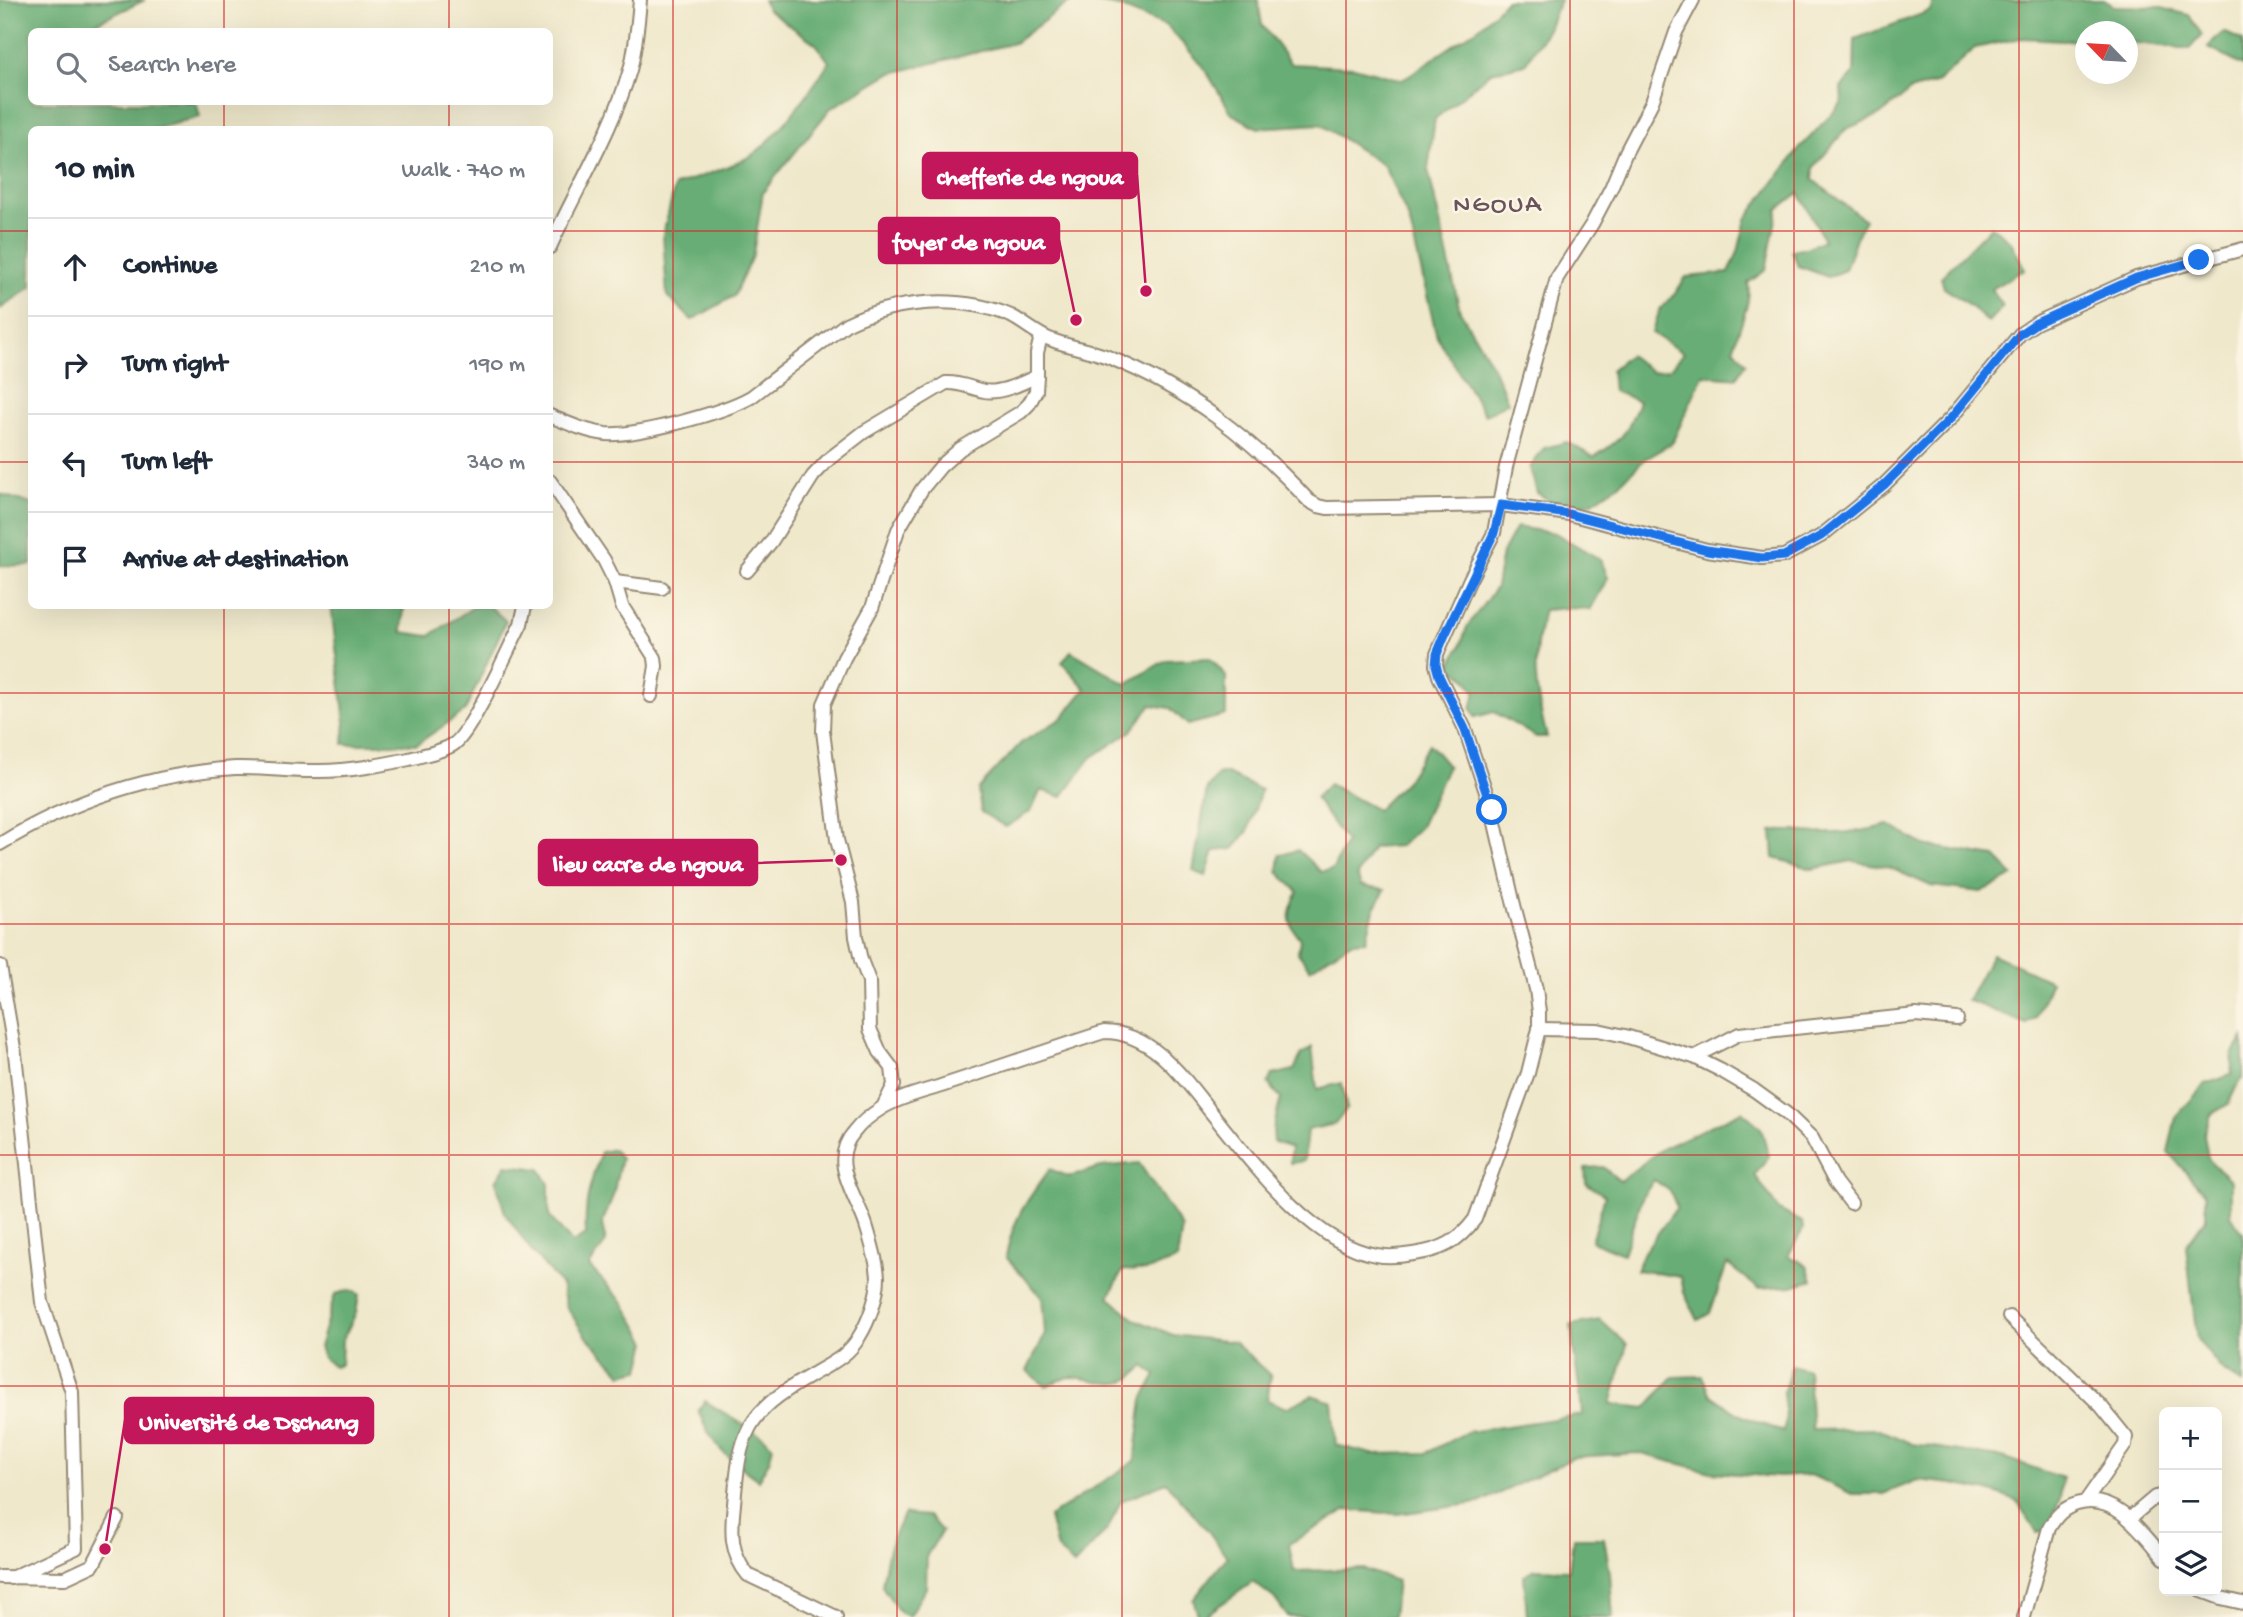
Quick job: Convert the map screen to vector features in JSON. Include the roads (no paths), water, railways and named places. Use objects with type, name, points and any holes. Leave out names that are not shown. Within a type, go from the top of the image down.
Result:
[{"type":"street","points":[[553,241],[581,187],[624,90],[631,66],[640,0]]},
{"type":"street","points":[[836,1617],[748,1575],[738,1563],[734,1546],[734,1502],[739,1453],[743,1437],[752,1423],[787,1390],[834,1363],[847,1352],[859,1338],[867,1320],[875,1298],[878,1277],[866,1223],[851,1193],[843,1168],[843,1151],[852,1134],[883,1107],[1104,1032],[1120,1032],[1144,1044],[1185,1077],[1262,1171],[1312,1223],[1334,1240],[1377,1256],[1402,1256],[1446,1246],[1463,1235],[1475,1219],[1525,1084],[1539,1029],[1536,989],[1492,810],[1465,729],[1439,676],[1437,654],[1494,533],[1506,467],[1557,278],[1592,224],[1611,188],[1652,102],[1676,32],[1693,0]]},
{"type":"street","points":[[553,417],[606,434],[646,429],[736,405],[789,370],[846,324],[901,306],[950,303],[995,311],[1012,317],[1041,336],[1105,355],[1147,374],[1240,433],[1309,501],[1318,506],[1501,505],[1569,514],[1707,550],[1762,558],[1784,556],[1821,536],[1884,485],[1951,418],[2020,334],[2036,323],[2136,278],[2243,249]]},
{"type":"street","points":[[883,1107],[894,1085],[892,1068],[880,1052],[870,1029],[869,981],[861,960],[853,902],[837,840],[823,731],[824,704],[844,658],[872,608],[898,530],[922,489],[960,449],[1021,412],[1029,404],[1036,391],[1037,353],[1041,336]]},
{"type":"street","points":[[747,571],[771,542],[813,477],[846,444],[946,383],[995,391],[1037,376]]},
{"type":"street","points":[[553,485],[592,540],[615,582],[622,606],[657,662],[651,696]]},
{"type":"street","points":[[615,582],[662,588]]},
{"type":"street","points":[[0,844],[56,812],[106,793],[160,779],[201,771],[239,768],[322,772],[356,769],[416,757],[455,744],[470,725],[521,624],[524,609]]},
{"type":"street","points":[[0,967],[15,1054],[42,1302],[72,1392],[76,1548],[5,1578]]},
{"type":"street","points":[[1694,1056],[1739,1034],[1916,1015],[1957,1020]]},
{"type":"street","points":[[1539,1029],[1598,1030],[1694,1056],[1754,1090],[1787,1114],[1812,1138],[1835,1182],[1851,1203]]},
{"type":"street","points":[[2009,1317],[2101,1406],[2126,1437],[2125,1446],[2085,1502]]},
{"type":"street","points":[[2129,1519],[2159,1496]]},
{"type":"street","points":[[2024,1617],[2042,1550],[2055,1516],[2068,1507],[2085,1502],[2100,1502],[2116,1508],[2159,1552]]},
{"type":"street","points":[[5,1578],[65,1578],[93,1565],[117,1518]]},
{"type":"street","points":[[2218,1596],[2243,1604]]},
{"type":"place","name":"chefferie de ngoua","points":[[1146,291]]},
{"type":"place","name":"foyer de ngoua","points":[[1076,320]]},
{"type":"place","name":"lieu cacre de ngoua","points":[[841,860]]},
{"type":"place","name":"Université de Dschang","points":[[105,1549]]},
{"type":"district","name":"NGOUA","points":[[1498,202]]}]
